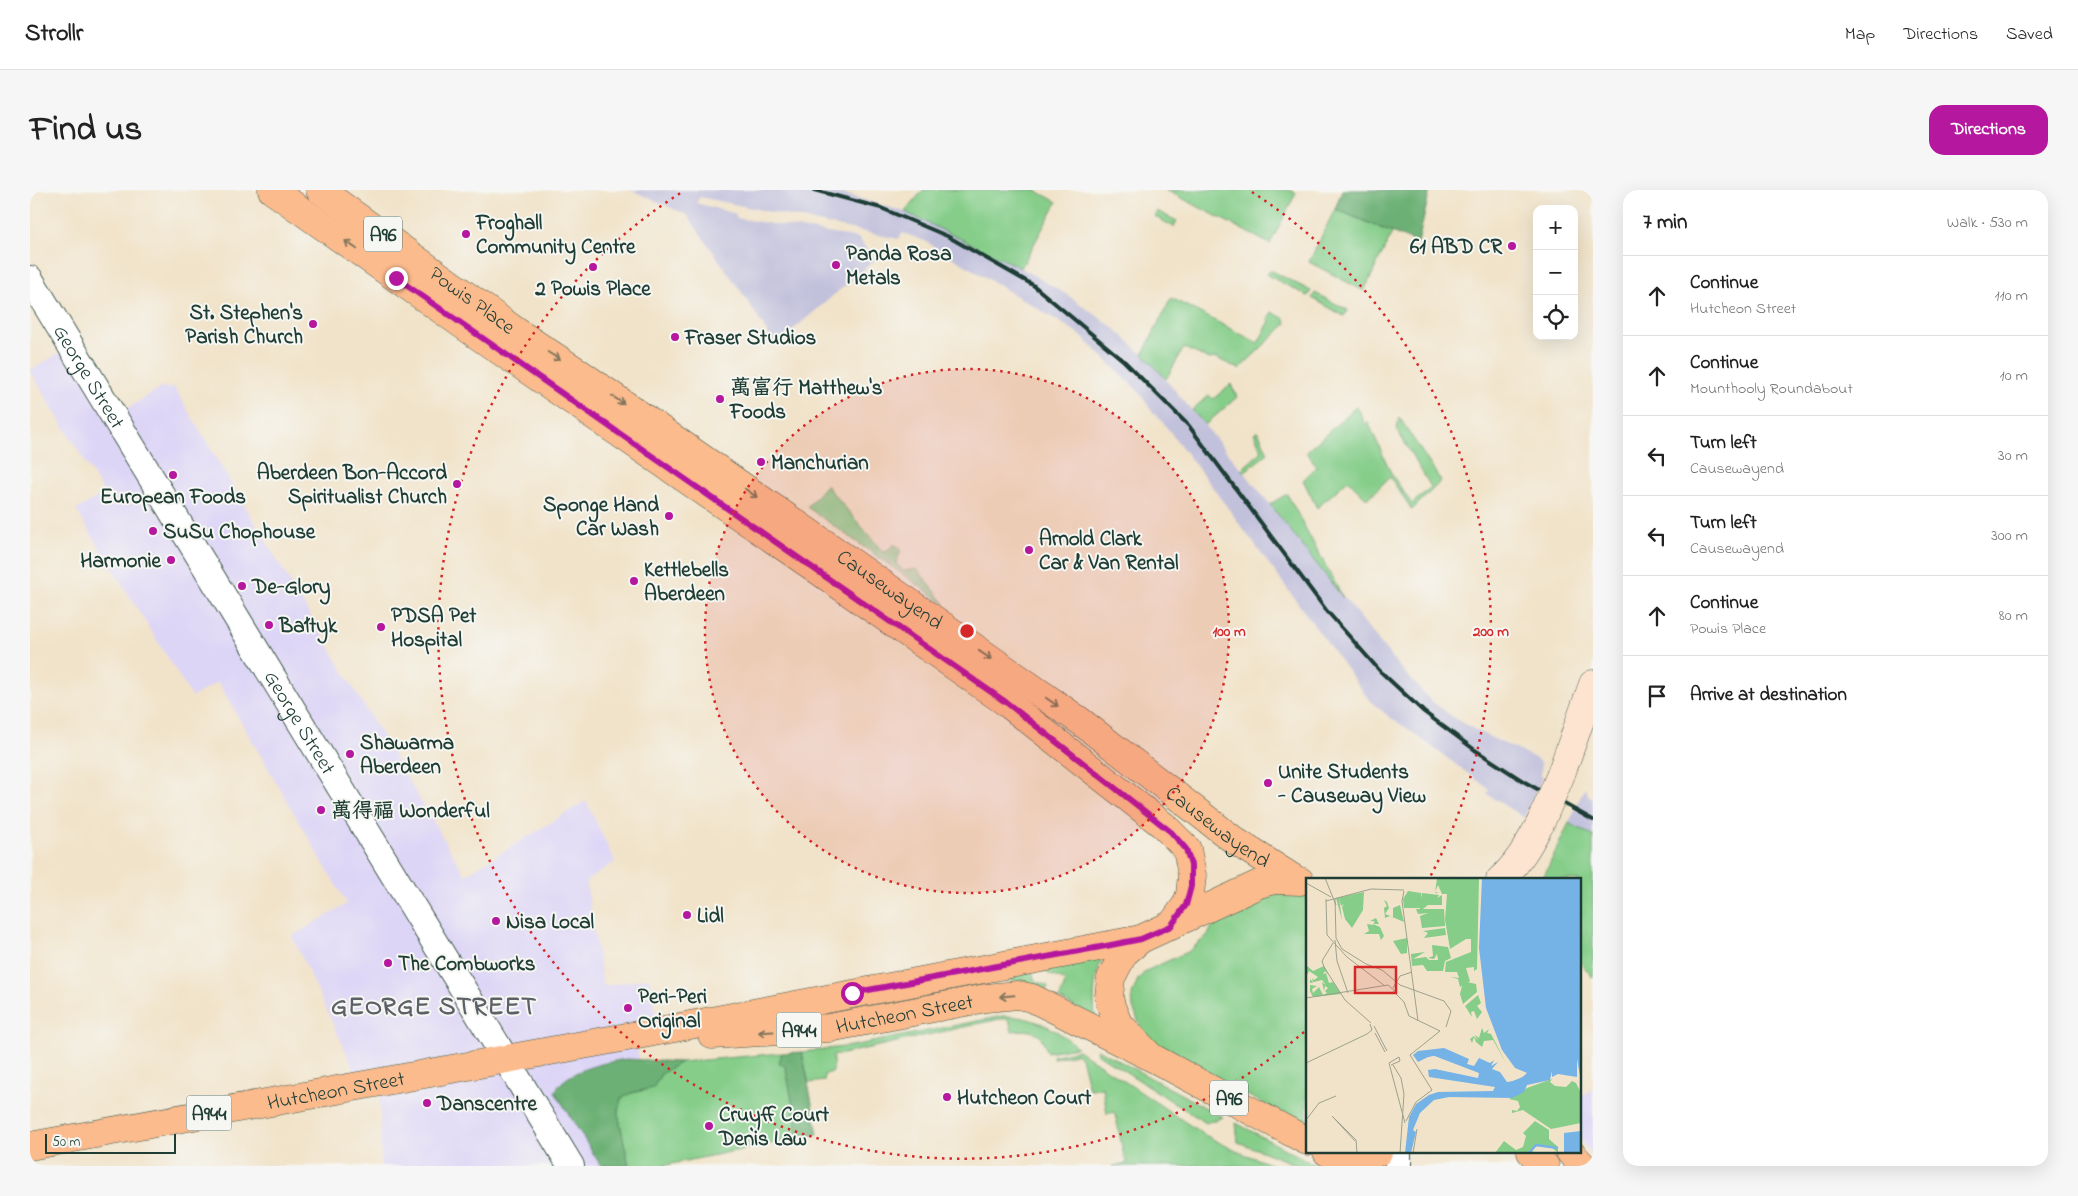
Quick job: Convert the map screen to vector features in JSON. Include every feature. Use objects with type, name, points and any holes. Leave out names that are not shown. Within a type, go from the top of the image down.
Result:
[{"type":"main road","name":"Powis Place","points":[[272,190],[485,341],[570,382]]},
{"type":"main road","name":"Powis Place","points":[[320,190],[520,334],[570,382]]},
{"type":"main road","name":"Causewayend","points":[[570,382],[1080,721],[1235,841],[1302,881]]},
{"type":"main road","name":"Causewayend","points":[[570,382],[1007,703],[1163,825],[1186,849],[1192,875],[1190,895],[1186,905],[1171,926]]},
{"type":"main road","points":[[1523,878],[1540,824],[1561,774],[1593,684]]},
{"type":"main road","points":[[1502,878],[1525,850],[1540,824]]},
{"type":"main road","name":"A96","points":[[1302,881],[1274,880],[1259,884],[1141,939],[1124,952],[1118,960],[1111,978],[1109,998],[1118,1023],[1151,1057],[1306,1140]]},
{"type":"main road","name":"Hutcheon Street","points":[[30,1146],[643,1034],[1141,939]]},
{"type":"main road","name":"Hutcheon Street","points":[[643,1034],[692,1036],[829,1028],[986,998],[1018,995],[1032,998],[1151,1057]]},
{"type":"main road","points":[[1338,1158],[1361,1158],[1372,1154]]},
{"type":"main road","points":[[1532,1154],[1545,1166]]},
{"type":"main road","points":[[1572,1154],[1583,1166]]},
{"type":"street","name":"George Street","points":[[30,278],[571,1166]]},
{"type":"shaded area","points":[[631,190],[831,190],[905,212],[1021,268],[1066,294],[1114,328],[1150,361],[1244,472],[1398,665],[1431,701],[1477,731],[1537,759],[1541,764],[1541,780],[1524,818],[1487,794],[1489,789],[1370,701],[1213,488],[1161,420],[1153,413],[1139,392],[1078,333],[925,241],[903,233],[898,239],[700,197],[696,203],[736,214],[736,218],[858,238],[875,260],[775,345],[745,297],[687,215]]},
{"type":"shaded area","points":[[72,345],[115,416],[164,386],[168,390],[174,387],[465,875],[586,801],[615,862],[586,881],[603,986],[649,978],[659,1031],[634,1036],[639,1059],[626,1059],[555,1092],[601,1166],[381,1166],[378,1082],[356,1086],[353,1067],[292,936],[347,904],[218,682],[192,697],[76,510],[104,493],[30,371]]},
{"type":"shaded area","points":[[1585,787],[1589,796],[1593,798],[1593,836],[1569,823]]},
{"type":"shaded area","points":[[1593,1089],[1593,1154],[1580,1141],[1580,1096]]},
{"type":"green space","points":[[923,190],[1035,190],[1057,202],[1021,268],[905,212]]},
{"type":"green space","points":[[1166,190],[1290,190],[1296,193],[1270,244]]},
{"type":"green space","points":[[1342,190],[1430,190],[1418,243],[1335,209]]},
{"type":"green space","points":[[1335,209],[1392,233],[1364,291],[1309,262]]},
{"type":"green space","points":[[1157,211],[1177,221],[1174,227],[1154,216]]},
{"type":"green space","points":[[1270,270],[1311,291],[1308,296],[1267,275]]},
{"type":"green space","points":[[1315,293],[1348,310],[1344,316],[1312,298]]},
{"type":"green space","points":[[1171,298],[1258,343],[1270,321],[1268,319],[1272,312],[1285,319],[1286,324],[1239,369],[1216,358],[1209,359],[1184,348],[1166,379],[1143,354]]},
{"type":"green space","points":[[1231,384],[1237,397],[1205,425],[1192,410],[1209,395],[1213,399]]},
{"type":"green space","points":[[1357,406],[1365,424],[1368,422],[1392,475],[1412,504],[1431,487],[1397,430],[1399,417],[1441,481],[1412,510],[1390,477],[1367,499],[1348,480],[1317,508],[1303,480],[1317,466],[1306,452]]},
{"type":"green space","points":[[1258,431],[1268,453],[1244,472],[1242,469],[1262,451],[1254,433]]},
{"type":"green space","points":[[826,485],[884,553],[895,544],[901,551],[896,563],[904,571],[917,569],[945,604],[807,507]]},
{"type":"green space","points":[[1287,494],[1343,598],[1270,504]]},
{"type":"green space","points":[[1569,823],[1593,836],[1593,978],[1580,962],[1580,878],[1543,878]]},
{"type":"green space","points":[[1268,892],[1290,893],[1306,897],[1306,1125],[1158,1049],[1144,1035],[1133,1008],[1132,995],[1138,979],[1146,971],[1189,951],[1208,935],[1218,915]]},
{"type":"green space","points":[[1103,956],[1095,987],[1095,1018],[1059,999],[1066,981],[1047,973],[1046,969]]},
{"type":"green space","points":[[1032,971],[1035,981],[1048,986],[1046,991],[1019,981],[991,979]]},
{"type":"green space","points":[[1002,1016],[1023,1018],[1042,1024],[1051,1028],[1077,1047],[1047,1052],[1045,1045],[1036,1033],[1026,1030],[1012,1031],[1009,1019],[1000,1019],[833,1056],[833,1072],[825,1074],[824,1081],[809,1083],[802,1052],[852,1046]]},
{"type":"green space","points":[[1097,1049],[1223,1117],[1206,1123],[1098,1054]]},
{"type":"green space","points":[[1078,1050],[1203,1134],[1236,1151],[1275,1166],[1113,1166],[1128,1163],[1124,1157],[1115,1112],[1107,1114],[1103,1088],[1089,1089],[1081,1057],[1076,1054],[1053,1058],[1053,1056]]},
{"type":"green space","points":[[802,1052],[818,1134],[799,1138],[786,1069],[785,1066],[779,1064],[782,1053]]},
{"type":"green space","name":"Cruyff Court Denis Law","points":[[782,1053],[779,1063],[785,1066],[786,1069],[799,1138],[661,1166],[629,1166],[618,1113],[618,1105],[624,1095],[653,1088],[661,1074],[681,1062]]},
{"type":"green space","points":[[626,1059],[681,1062],[661,1074],[653,1088],[631,1093],[621,1099],[618,1113],[629,1166],[601,1166],[555,1092],[560,1084],[576,1073],[596,1065]]},
{"type":"green space","points":[[1236,1123],[1317,1166],[1300,1166],[1238,1142]]},
{"type":"railway","points":[[814,190],[881,208],[947,236],[1033,285],[1124,361],[1189,426],[1326,610],[1380,671],[1424,712],[1475,750],[1523,781],[1593,820]]},
{"type":"place","name":"Froghall Community Centre","points":[[466,234]]},
{"type":"place","name":"61 ABD CR","points":[[1512,246]]},
{"type":"place","name":"Panda Rosa Metals","points":[[836,265]]},
{"type":"place","name":"2 Powis Place","points":[[593,267]]},
{"type":"place","name":"St. Stephen's Parish Church","points":[[313,324]]},
{"type":"place","name":"Fraser Studios","points":[[675,337]]},
{"type":"place","name":"萬富行 Matthew's Foods","points":[[720,399]]},
{"type":"place","name":"Manchurian","points":[[761,462]]},
{"type":"place","name":"European Foods","points":[[173,475]]},
{"type":"place","name":"Aberdeen Bon-Accord Spiritualist Church","points":[[457,484]]},
{"type":"place","name":"Sponge Hand Car Wash","points":[[669,516]]},
{"type":"place","name":"SuSu Chophouse","points":[[153,531]]},
{"type":"place","name":"Arnold Clark Car & Van Rental","points":[[1029,550]]},
{"type":"place","name":"Harmonie","points":[[171,560]]},
{"type":"place","name":"Kettlebells Aberdeen","points":[[634,581]]},
{"type":"place","name":"De-Glory","points":[[242,586]]},
{"type":"place","name":"Bałtyk","points":[[269,625]]},
{"type":"place","name":"PDSA Pet Hospital","points":[[381,627]]},
{"type":"place","name":"Shawarma Aberdeen","points":[[350,754]]},
{"type":"place","name":"Unite Students - Causeway View","points":[[1268,783]]},
{"type":"place","name":"萬得福 Wonderful","points":[[321,810]]},
{"type":"place","name":"Lidl","points":[[687,915]]},
{"type":"place","name":"Nisa Local","points":[[496,921]]},
{"type":"place","name":"The Combworks","points":[[388,963]]},
{"type":"place","name":"Peri-Peri Original","points":[[628,1008]]},
{"type":"place","name":"Hutcheon Court","points":[[947,1097]]},
{"type":"place","name":"Danscentre","points":[[427,1103]]},
{"type":"place","name":"Cruyff Court Denis Law","points":[[709,1126]]},
{"type":"district","name":"GEORGE STREET","points":[[434,1005]]},
{"type":"route","points":[[396,278],[1007,703],[1163,825],[1181,842],[1189,855],[1192,875],[1190,895],[1186,905],[1171,926],[1141,939],[852,993]]}]
